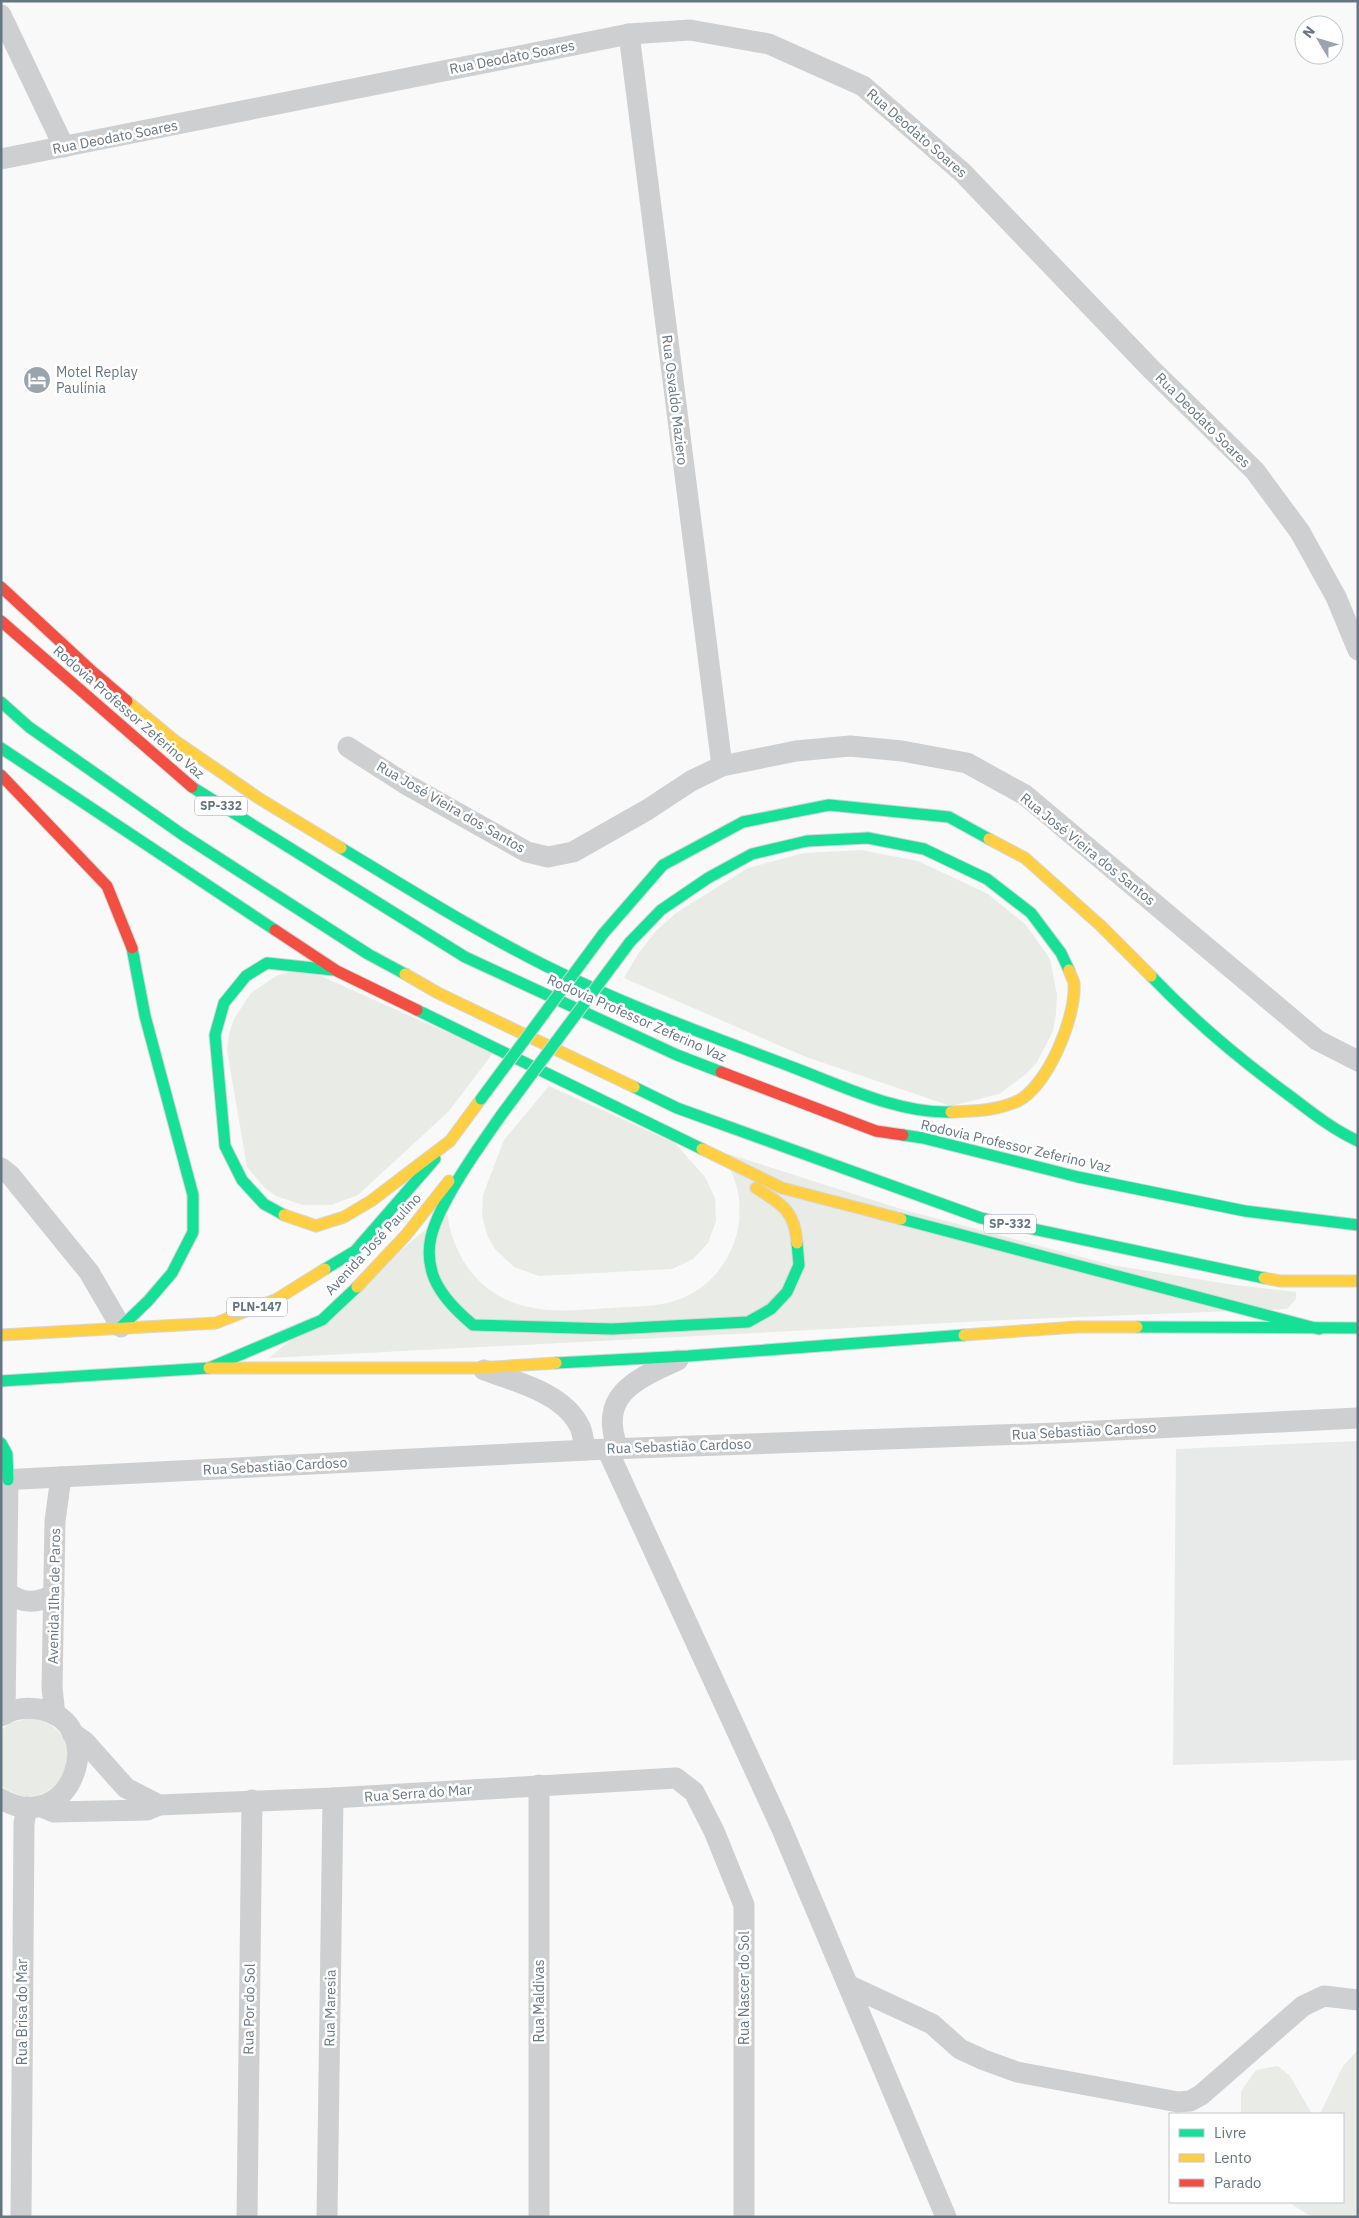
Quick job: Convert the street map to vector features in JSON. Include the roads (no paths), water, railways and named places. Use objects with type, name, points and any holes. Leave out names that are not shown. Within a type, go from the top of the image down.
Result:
[{"type":"main road","points":[[1,587],[93,672],[174,740],[260,799],[460,919],[536,961],[671,1021],[886,1102],[940,1112],[992,1110],[1019,1100],[1041,1079],[1056,1054],[1071,1018],[1074,983],[1060,953],[1031,913],[987,879],[924,849],[868,838],[807,841],[752,854],[708,878],[661,910],[630,942],[502,1114],[483,1139],[437,1218],[432,1234],[428,1255],[434,1278],[443,1297],[473,1325],[612,1330],[748,1322],[771,1309],[787,1292],[799,1264],[796,1228],[783,1204],[698,1153],[686,1142]]},
{"type":"main road","name":"Rodovia Professor Zeferino Vaz","points":[[1,621],[198,792],[465,957],[677,1055],[876,1131],[923,1138],[1078,1177],[1246,1211],[1358,1225]]},
{"type":"main road","name":"SP-332","points":[[1,702],[29,726],[183,836],[368,954],[438,993],[677,1108],[981,1218],[1280,1280],[1358,1281]]},
{"type":"main road","points":[[1,748],[159,855],[337,971],[782,1188],[1319,1329]]},
{"type":"main road","points":[[1,775],[107,886],[132,949],[145,1016],[193,1194],[193,1232],[172,1273],[148,1301],[121,1327]]},
{"type":"main road","points":[[337,971],[267,962],[246,976],[224,1003],[214,1034],[226,1146],[242,1180],[264,1204],[291,1219],[316,1226],[344,1217],[371,1201],[450,1140],[604,934],[663,865],[743,822],[829,805],[949,817],[1025,858],[1102,926],[1171,997],[1263,1077],[1337,1131],[1358,1141]]},
{"type":"main road","name":"Avenida José Paulino","points":[[1,1382],[210,1368],[322,1320],[361,1283],[406,1235],[483,1139]]},
{"type":"main road","name":"Avenida José Paulino","points":[[1,1335],[216,1323],[277,1299],[355,1251],[450,1140]]},
{"type":"main road","points":[[210,1368],[477,1368],[688,1356],[1077,1327],[1358,1328]]},
{"type":"main road","points":[[1,1443],[7,1454],[4,1480]]},
{"type":"street","points":[[1,15],[64,147]]},
{"type":"street","name":"Rua Deodato Soares","points":[[1,159],[629,34],[690,30],[769,44],[863,86],[962,173],[1151,369],[1255,471],[1300,532],[1336,597],[1358,650]]},
{"type":"street","name":"Rua Osvaldo Maziero","points":[[629,34],[722,766]]},
{"type":"street","name":"Rua José Vieira dos Santos","points":[[348,747],[404,783],[492,834],[527,852],[548,857],[573,852],[647,810],[691,781],[722,766],[796,751],[850,746],[902,751],[967,763],[1025,795],[1318,1040],[1358,1061]]},
{"type":"street","points":[[1,1168],[11,1176],[89,1272],[121,1327]]},
{"type":"street","points":[[688,1356],[638,1379],[625,1390],[614,1405],[612,1421],[613,1449],[781,1827],[946,2217]]},
{"type":"street","points":[[477,1368],[545,1394],[571,1413],[580,1428],[585,1450]]},
{"type":"street","name":"Rua Sebastião Cardoso","points":[[4,1480],[585,1450],[1358,1418]]},
{"type":"street","name":"Avenida Ilha de Paros","points":[[55,1715],[52,1688],[55,1521],[61,1478]]},
{"type":"street","points":[[4,1480],[7,1592],[3,1715],[17,1709],[30,1708],[43,1710],[55,1715],[65,1723],[72,1733],[77,1746],[78,1759],[71,1784],[63,1794],[52,1801],[17,1805]]},
{"type":"street","points":[[7,1592],[14,1598],[31,1602],[39,1601],[54,1594]]},
{"type":"street","points":[[72,1733],[85,1742],[126,1788],[159,1805]]},
{"type":"street","name":"Rua Serra do Mar","points":[[17,1805],[54,1812],[147,1810],[159,1805],[333,1798],[676,1778]]},
{"type":"street","name":"Rua Nascer do Sol","points":[[676,1778],[694,1792],[714,1831],[744,1905],[744,2217]]},
{"type":"street","name":"Rua Maldivas","points":[[539,2217],[540,1785]]},
{"type":"street","name":"Rua Maresia","points":[[326,2217],[333,1798]]},
{"type":"street","name":"Rua Por do Sol","points":[[247,2217],[252,1800]]},
{"type":"street","name":"Rua Brisa do Mar","points":[[17,1805],[24,1823],[21,2217]]},
{"type":"street","points":[[848,1985],[932,2024],[960,2049],[1017,2072],[1178,2102],[1190,2101],[1200,2095],[1303,2006],[1324,1996],[1358,2000]]},
{"type":"place","name":"Motel Replay Paulínia","points":[[37,380]]}]
